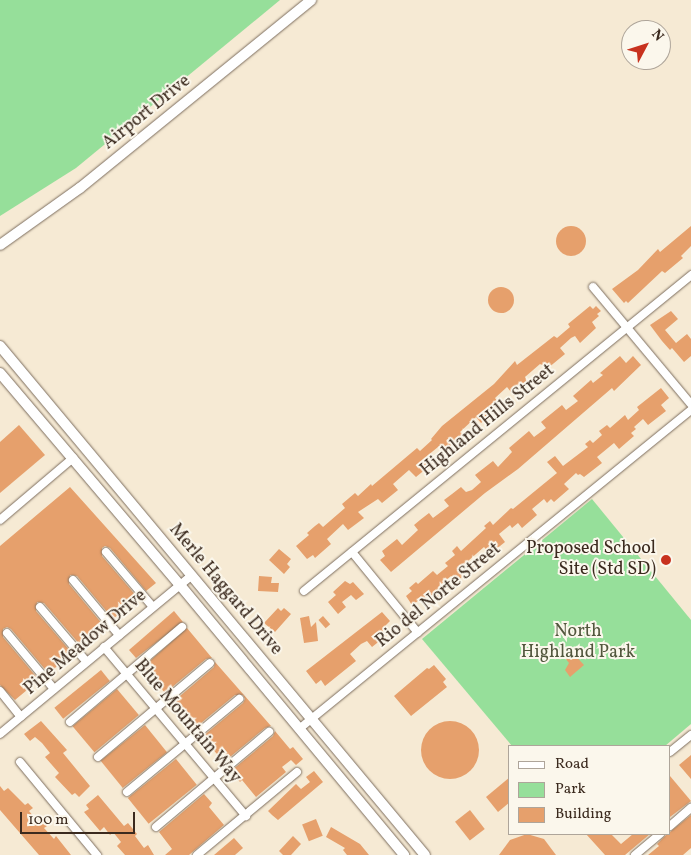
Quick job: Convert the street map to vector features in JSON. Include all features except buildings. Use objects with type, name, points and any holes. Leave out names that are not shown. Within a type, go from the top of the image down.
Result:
[{"type":"main road","name":"Airport Drive","points":[[0,245],[80,188],[311,0]]},
{"type":"main road","name":"Merle Haggard Drive","points":[[0,346],[425,855]]},
{"type":"main road","name":"Merle Haggard Drive","points":[[0,374],[180,585],[404,855]]},
{"type":"street","name":"Highland Hills Street","points":[[304,591],[691,275]]},
{"type":"street","points":[[593,287],[691,404]]},
{"type":"street","name":"Rio del Norte Street","points":[[299,729],[691,410]]},
{"type":"street","points":[[0,519],[73,458]]},
{"type":"street","points":[[106,552],[153,607]]},
{"type":"street","points":[[352,552],[418,633]]},
{"type":"street","name":"Pine Meadow Drive","points":[[0,734],[191,576]]},
{"type":"street","points":[[73,580],[119,635]]},
{"type":"street","points":[[40,607],[86,662]]},
{"type":"street","points":[[70,722],[182,628]]},
{"type":"street","points":[[7,633],[54,689]]},
{"type":"street","name":"Blue Mountain Way","points":[[104,647],[246,816]]},
{"type":"street","points":[[98,757],[210,663]]},
{"type":"street","points":[[0,691],[21,717]]},
{"type":"street","points":[[127,792],[239,699]]},
{"type":"street","points":[[156,827],[269,732]]},
{"type":"street","points":[[671,751],[691,735]]},
{"type":"street","points":[[20,762],[97,855]]},
{"type":"street","points":[[197,855],[232,824],[246,816],[297,772]]},
{"type":"street","points":[[671,825],[691,808]]},
{"type":"street","points":[[635,855],[659,835]]},
{"type":"green space","points":[[0,0],[280,0],[76,168],[0,216]]},
{"type":"green space","name":"North Highland Park","points":[[592,499],[691,620],[691,724],[666,745],[511,745],[422,639]]},
{"type":"place","name":"Proposed School Site (Std SD)","points":[[666,560]]}]
